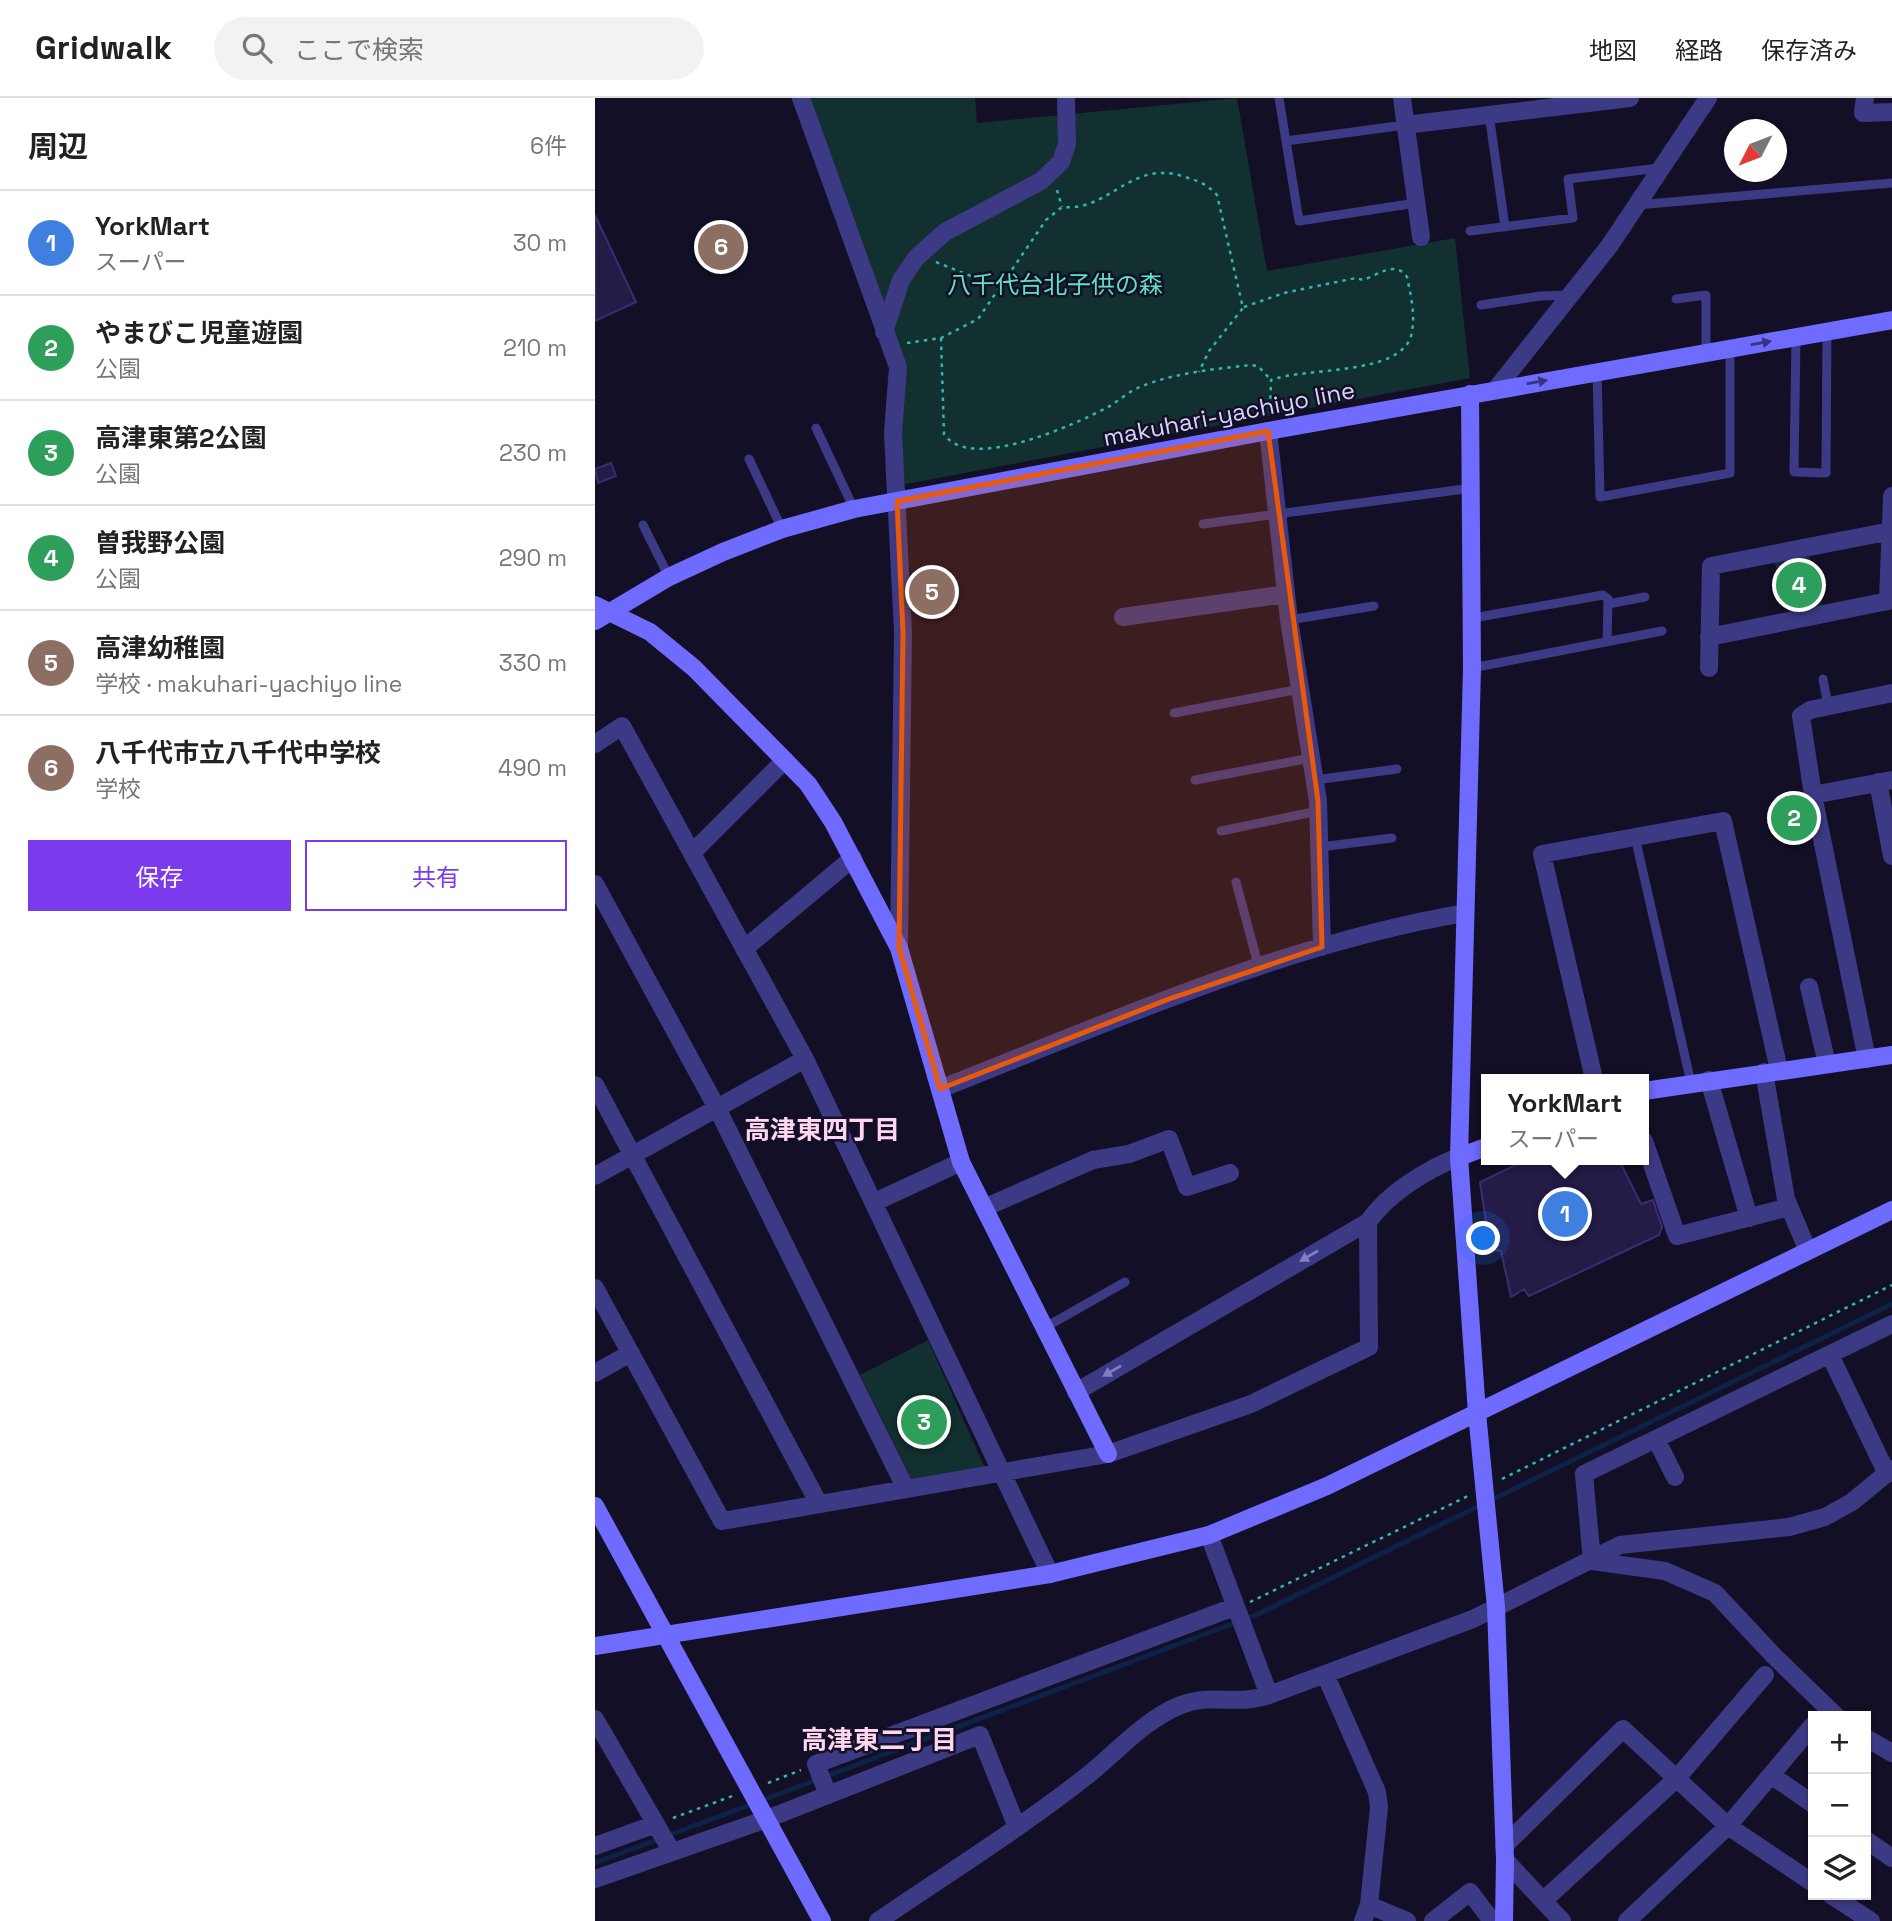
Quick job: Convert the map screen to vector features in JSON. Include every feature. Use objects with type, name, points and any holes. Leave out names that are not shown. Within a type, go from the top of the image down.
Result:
[{"type":"street","points":[[801,98],[898,367],[893,433],[903,632],[899,948]]},
{"type":"street","points":[[887,339],[901,281],[919,255],[945,232],[1052,173],[1066,152],[1066,98]]},
{"type":"street","points":[[1402,98],[1421,237]]},
{"type":"street","points":[[1405,125],[1630,98]]},
{"type":"street","points":[[1496,389],[1610,244],[1708,98]]},
{"type":"street","points":[[1864,98],[1863,113],[1892,112]]},
{"type":"street","name":"makuhari-yachiyo line","points":[[600,612],[669,577],[782,529],[854,509],[1269,425],[1470,394],[1892,322]]},
{"type":"street","points":[[1470,394],[1473,618],[1459,1157],[1477,1413],[1496,1607],[1504,1921]]},
{"type":"street","points":[[1269,425],[1289,620],[1315,780],[1320,847],[1322,947]]},
{"type":"street","points":[[1709,637],[1888,601],[1892,496]]},
{"type":"street","points":[[1709,667],[1711,566],[1891,531]]},
{"type":"street","points":[[1123,617],[1286,594]]},
{"type":"street","points":[[600,612],[650,632],[694,668],[808,784],[853,858],[899,948],[961,1162],[1108,1454]]},
{"type":"street","points":[[1867,1059],[1813,795],[1801,716],[1809,710],[1892,693]]},
{"type":"street","points":[[595,744],[622,726],[805,1059],[876,1202],[1050,1574]]},
{"type":"street","points":[[692,853],[785,760]]},
{"type":"street","points":[[1813,795],[1885,781],[1892,856]]},
{"type":"street","points":[[1593,1074],[1542,854],[1723,821],[1771,1071],[1789,1207],[1808,1251]]},
{"type":"street","points":[[744,949],[853,858]]},
{"type":"street","points":[[595,884],[717,1108],[906,1489]]},
{"type":"street","points":[[940,1089],[1169,999],[1259,968],[1322,947],[1465,913]]},
{"type":"street","points":[[1809,987],[1827,1064]]},
{"type":"street","points":[[1649,1090],[1892,1055]]},
{"type":"street","points":[[595,1176],[805,1059]]},
{"type":"street","points":[[1700,1082],[1749,1218]]},
{"type":"street","points":[[595,1085],[819,1504]]},
{"type":"street","points":[[984,1208],[1093,1160],[1129,1154],[1169,1139],[1187,1188],[1230,1173]]},
{"type":"street","points":[[1076,1392],[1368,1222],[1376,1210],[1437,1166],[1481,1149]]},
{"type":"street","points":[[1649,1156],[1677,1236],[1789,1207]]},
{"type":"street","points":[[876,1202],[961,1162]]},
{"type":"street","points":[[595,1646],[1050,1574],[1209,1535],[1327,1486],[1892,1210]]},
{"type":"street","points":[[595,1288],[722,1521],[1108,1454],[1251,1404],[1369,1347],[1368,1222]]},
{"type":"street","points":[[1592,1561],[1584,1474],[1892,1324]]},
{"type":"street","points":[[595,1373],[631,1353]]},
{"type":"street","points":[[878,1921],[1017,1827],[1087,1776],[1154,1720],[1172,1710],[1211,1698],[1236,1702],[1269,1695],[1473,1619],[1620,1545],[1807,1522],[1852,1503],[1889,1472],[1830,1355]]},
{"type":"street","points":[[1656,1439],[1675,1477]]},
{"type":"street","points":[[595,1506],[823,1921]]},
{"type":"street","points":[[1209,1535],[1269,1695]]},
{"type":"street","points":[[1592,1561],[1665,1571],[1716,1593],[1825,1711]]},
{"type":"street","points":[[828,1795],[816,1765],[1235,1609]]},
{"type":"street","points":[[1325,1674],[1377,1792],[1379,1807],[1366,1913],[1407,1921]]},
{"type":"street","points":[[1543,1901],[1676,1779],[1765,1675]]},
{"type":"street","points":[[595,1719],[671,1849]]},
{"type":"street","points":[[1504,1853],[1623,1729],[1728,1826],[1808,1880]]},
{"type":"street","points":[[1627,1921],[1728,1826],[1808,1730]]},
{"type":"street","points":[[595,1879],[671,1849],[828,1795],[980,1735],[1017,1827]]},
{"type":"street","points":[[1871,1741],[1892,1753]]},
{"type":"street","points":[[1770,1775],[1808,1801]]},
{"type":"street","points":[[595,1846],[658,1826]]},
{"type":"street","points":[[1871,1843],[1892,1858]]},
{"type":"street","points":[[1504,1853],[1562,1921]]},
{"type":"street","points":[[1433,1921],[1470,1892],[1492,1921]]},
{"type":"street","points":[[1839,1900],[1871,1921]]},
{"type":"lane","points":[[1279,98],[1299,221],[1416,203]]},
{"type":"lane","points":[[1489,114],[1506,227]]},
{"type":"lane","points":[[1286,141],[1405,125]]},
{"type":"lane","points":[[1470,231],[1573,218],[1568,179],[1659,168]]},
{"type":"lane","points":[[1635,205],[1892,183]]},
{"type":"lane","points":[[1481,305],[1540,296],[1569,295]]},
{"type":"lane","points":[[1676,299],[1706,295],[1706,352]]},
{"type":"lane","points":[[1797,337],[1794,472],[1826,473],[1827,331]]},
{"type":"lane","points":[[1597,371],[1600,496],[1730,473],[1730,348]]},
{"type":"lane","points":[[816,428],[854,509]]},
{"type":"lane","points":[[749,459],[782,529]]},
{"type":"lane","points":[[1203,524],[1472,487]]},
{"type":"lane","points":[[643,525],[669,577]]},
{"type":"lane","points":[[1473,618],[1603,595],[1608,598],[1607,642]]},
{"type":"lane","points":[[1608,604],[1645,597]]},
{"type":"lane","points":[[1289,620],[1374,606]]},
{"type":"lane","points":[[1472,668],[1662,631]]},
{"type":"lane","points":[[1823,678],[1828,706]]},
{"type":"lane","points":[[1174,713],[1300,689]]},
{"type":"lane","points":[[1195,780],[1311,758]]},
{"type":"lane","points":[[1315,780],[1397,769]]},
{"type":"lane","points":[[1221,831],[1318,810]]},
{"type":"lane","points":[[1635,837],[1700,1082]]},
{"type":"lane","points":[[1320,847],[1391,838]]},
{"type":"lane","points":[[1236,882],[1259,968]]},
{"type":"lane","points":[[1044,1328],[1125,1282]]},
{"type":"path","points":[[887,339],[941,338],[978,319],[1047,220],[1062,207],[1087,204],[1147,174],[1167,171],[1208,184],[1217,195],[1243,307]]},
{"type":"path","points":[[919,255],[998,287]]},
{"type":"path","points":[[1199,372],[1209,351],[1243,307],[1284,293],[1356,278],[1363,280],[1381,270],[1397,270],[1408,277],[1413,307],[1411,334],[1407,346],[1395,356],[1385,362],[1300,372],[1271,380]]},
{"type":"path","points":[[941,338],[944,434],[953,444],[967,448],[992,449],[1062,428],[1108,407],[1140,387],[1199,372],[1251,365],[1258,366],[1271,380],[1269,425]]},
{"type":"path","points":[[1235,1609],[1485,1489],[1892,1285]]},
{"type":"path","points":[[658,1826],[816,1765]]},
{"type":"highlighted area","points":[[1268,431],[1318,801],[1322,947],[1169,999],[940,1089],[899,948],[903,632],[897,501]]},
{"type":"green space","name":"八千代台北子供の森","points":[[808,98],[975,98],[977,123],[1237,98],[1267,271],[1455,238],[1470,378],[901,485],[900,435],[904,364]]},
{"type":"green space","points":[[1808,551],[1823,608],[1791,616],[1774,561]]},
{"type":"green space","points":[[928,1340],[985,1468],[912,1480],[860,1375]]},
{"type":"building","points":[[595,215],[636,302],[595,321]]},
{"type":"building","points":[[611,463],[616,476],[598,483],[595,469]]},
{"type":"building","points":[[1516,1165],[1622,1165],[1641,1204],[1653,1200],[1662,1227],[1659,1235],[1529,1296],[1524,1289],[1511,1297],[1501,1251],[1490,1249],[1480,1182]]},
{"type":"waterway","points":[[595,1863],[1256,1615],[1892,1304]]},
{"type":"place","name":"八千代市立八千代中学校","points":[[721,247]]},
{"type":"place","name":"曽我野公園","points":[[1799,585]]},
{"type":"place","name":"高津幼稚園","points":[[932,592]]},
{"type":"place","name":"やまびこ児童遊園","points":[[1794,818]]},
{"type":"place","name":"YorkMart","points":[[1565,1214]]},
{"type":"place","name":"高津東第2公園","points":[[924,1422]]},
{"type":"district","name":"高津東四丁目","points":[[822,1130]]},
{"type":"district","name":"高津東二丁目","points":[[879,1740]]}]
